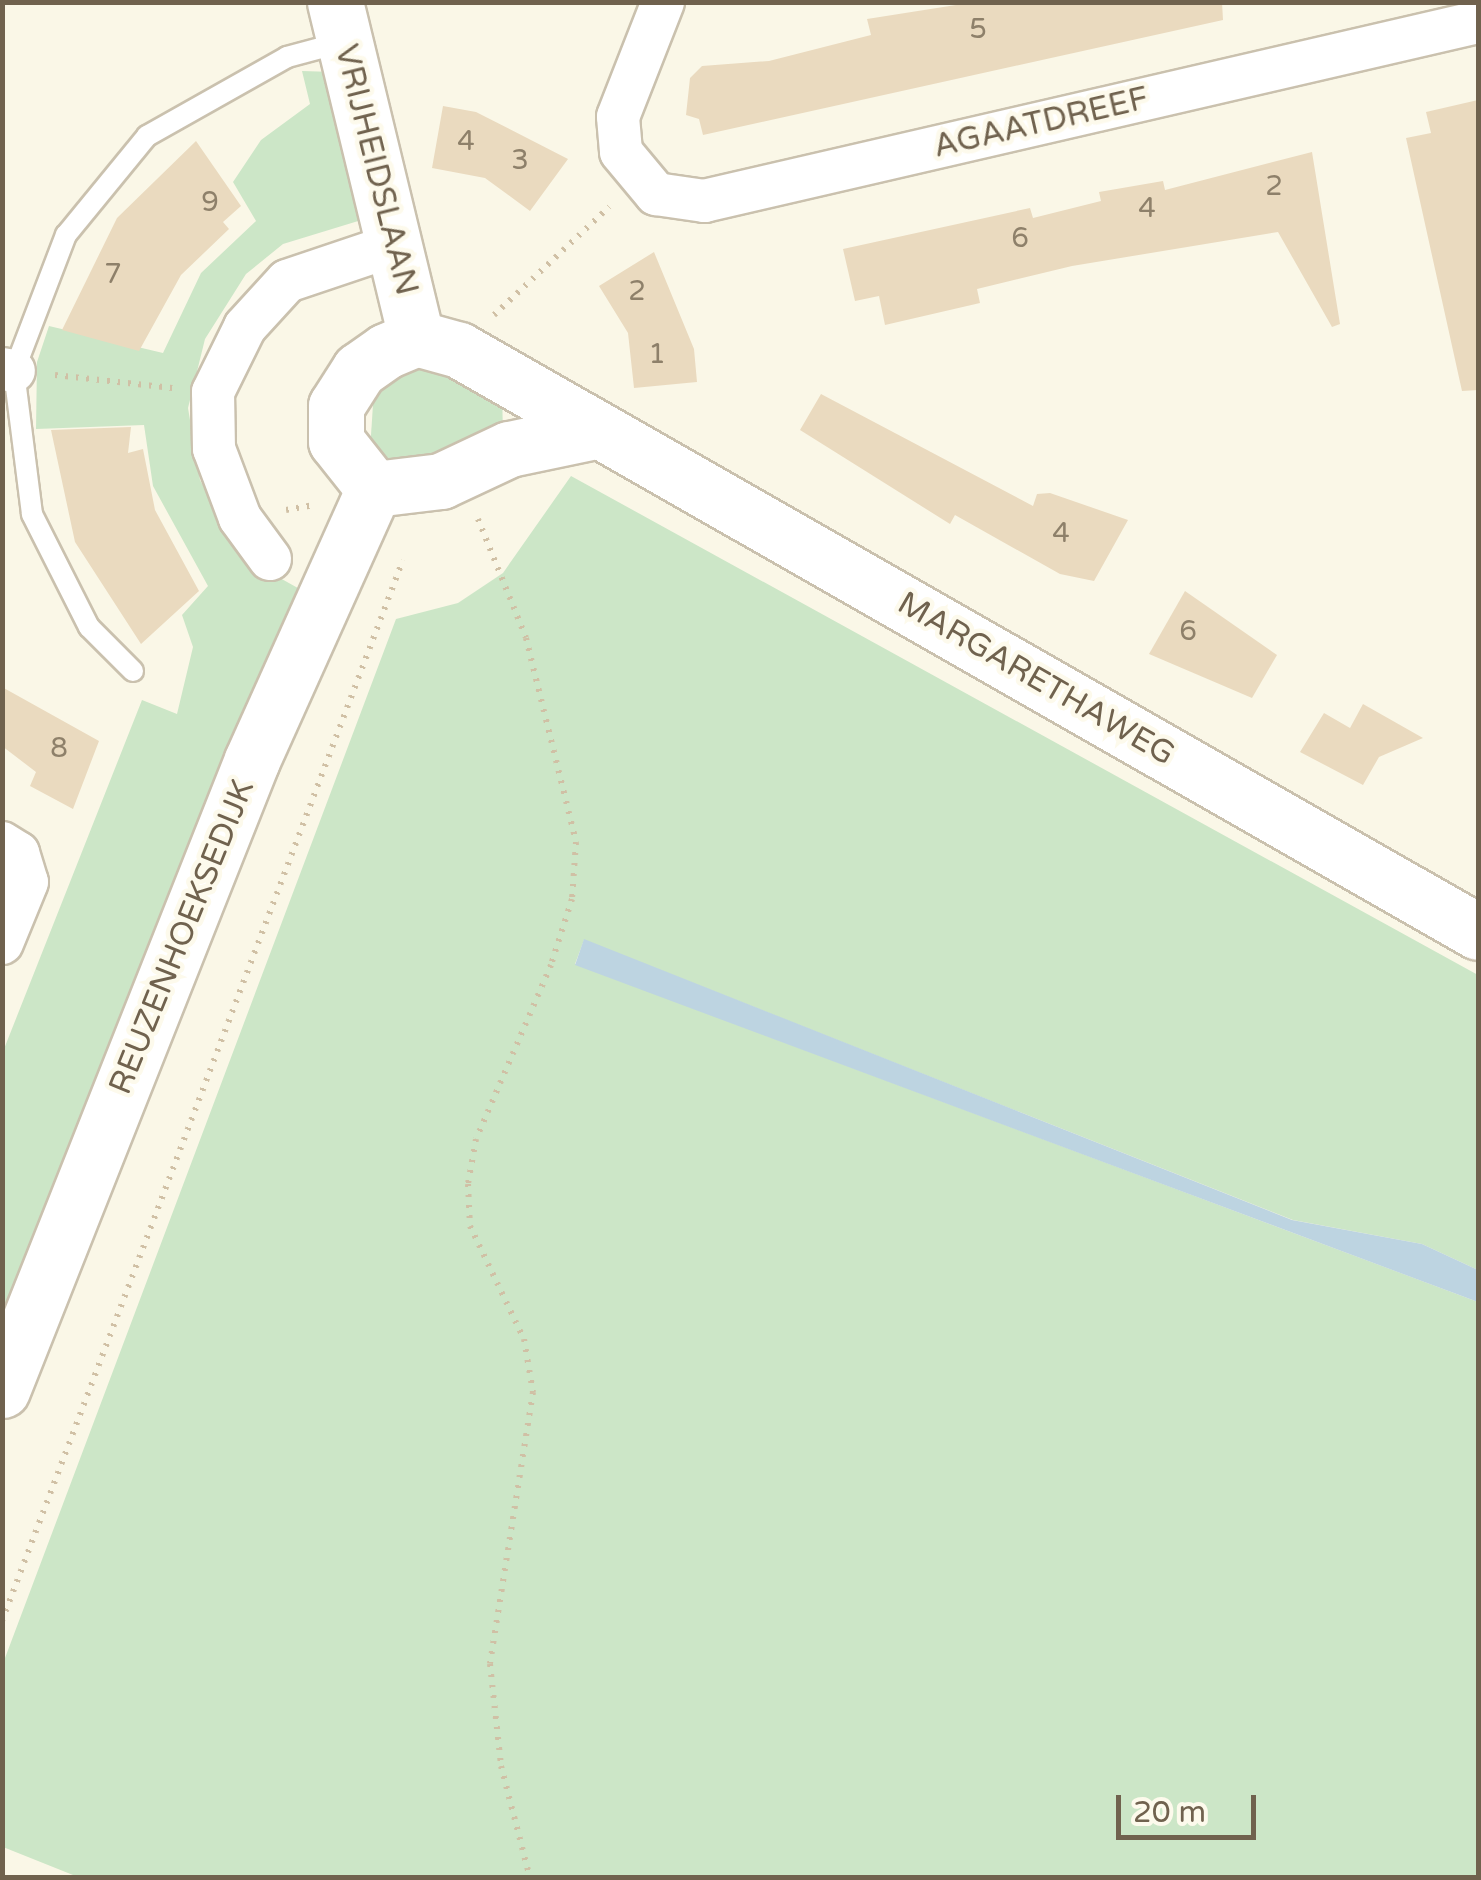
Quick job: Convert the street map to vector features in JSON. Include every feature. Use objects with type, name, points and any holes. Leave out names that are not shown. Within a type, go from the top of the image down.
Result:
[{"type":"street","name":"AGAATDREEF","points":[[663,2],[618,117],[621,152],[656,194],[704,200],[1478,22]]},
{"type":"street","name":"VRIJHEIDSLAAN","points":[[340,22],[397,244],[416,338]]},
{"type":"street","points":[[270,559],[240,518],[214,448],[212,392],[245,327],[287,281],[397,244]]},
{"type":"street","points":[[416,338],[359,370],[336,406],[336,441],[374,489],[441,481],[509,450],[590,432]]},
{"type":"street","name":"MARGARETHAWEG","points":[[416,338],[510,376],[590,432],[1478,932]]},
{"type":"street","name":"REUZENHOEKSEDIJK","points":[[2,1390],[252,760],[374,489]]},
{"type":"street","points":[[2,843],[18,853],[26,882],[2,943]]},
{"type":"lane","points":[[133,671],[89,627],[32,514],[22,372],[66,235],[146,136],[287,57],[340,22]]},
{"type":"path","points":[[524,285],[612,204]]},
{"type":"path","points":[[22,372],[212,392]]},
{"type":"path","points":[[472,504],[526,638],[576,842],[572,899],[551,966],[476,1138],[468,1184],[470,1226],[524,1339],[533,1392],[490,1664],[501,1766],[530,1878]]},
{"type":"path","points":[[2,1621],[407,549]]},
{"type":"green space","points":[[302,71],[334,72],[368,218],[283,244],[246,274],[205,339],[188,408],[200,480],[220,518],[262,568],[305,592],[3,1345],[2,1054],[142,700],[177,714],[193,647],[182,615],[208,586],[153,486],[144,425],[36,429],[37,362],[49,326],[163,353],[201,273],[256,221],[233,182],[261,140],[310,104]]},
{"type":"green space","points":[[422,360],[502,387],[503,439],[393,470],[370,451],[373,404],[380,385]]},
{"type":"green space","points":[[571,476],[1478,975],[1478,1270],[1422,1244],[1293,1220],[584,940],[575,964],[1478,1302],[1478,1877],[78,1877],[3,1847],[2,1666],[396,619],[458,603],[503,573]]},
{"type":"water","points":[[584,939],[1292,1220],[1422,1244],[1478,1270],[1478,1302],[575,965]]},
{"type":"building","points":[[975,2],[1222,2],[1223,20],[703,135],[699,119],[686,115],[690,78],[702,66],[769,61],[871,35],[867,19]]},
{"type":"building","points":[[1478,100],[1478,390],[1462,391],[1406,138],[1431,133],[1426,112]]},
{"type":"building","points":[[443,106],[476,112],[568,159],[530,211],[485,178],[432,168]]},
{"type":"building","points":[[196,141],[241,206],[223,222],[229,229],[181,275],[139,351],[62,330],[117,218]]},
{"type":"building","points":[[1312,152],[1340,324],[1332,327],[1278,232],[1072,266],[977,289],[980,303],[885,325],[879,296],[855,301],[843,249],[1030,208],[1033,218],[1101,201],[1099,192],[1163,181],[1165,190]]},
{"type":"building","points":[[654,252],[694,349],[697,382],[634,388],[628,333],[599,286]]},
{"type":"building","points":[[821,394],[1033,506],[1037,494],[1050,493],[1128,520],[1094,581],[1060,574],[955,515],[950,524],[800,430]]},
{"type":"building","points":[[131,427],[128,453],[143,449],[155,510],[199,591],[141,644],[75,542],[51,430]]},
{"type":"building","points":[[1185,591],[1277,655],[1252,698],[1149,654]]},
{"type":"building","points":[[2,687],[99,741],[73,809],[30,786],[36,772],[2,746]]},
{"type":"building","points":[[1363,704],[1423,738],[1379,757],[1363,785],[1300,752],[1324,713],[1350,728]]}]
